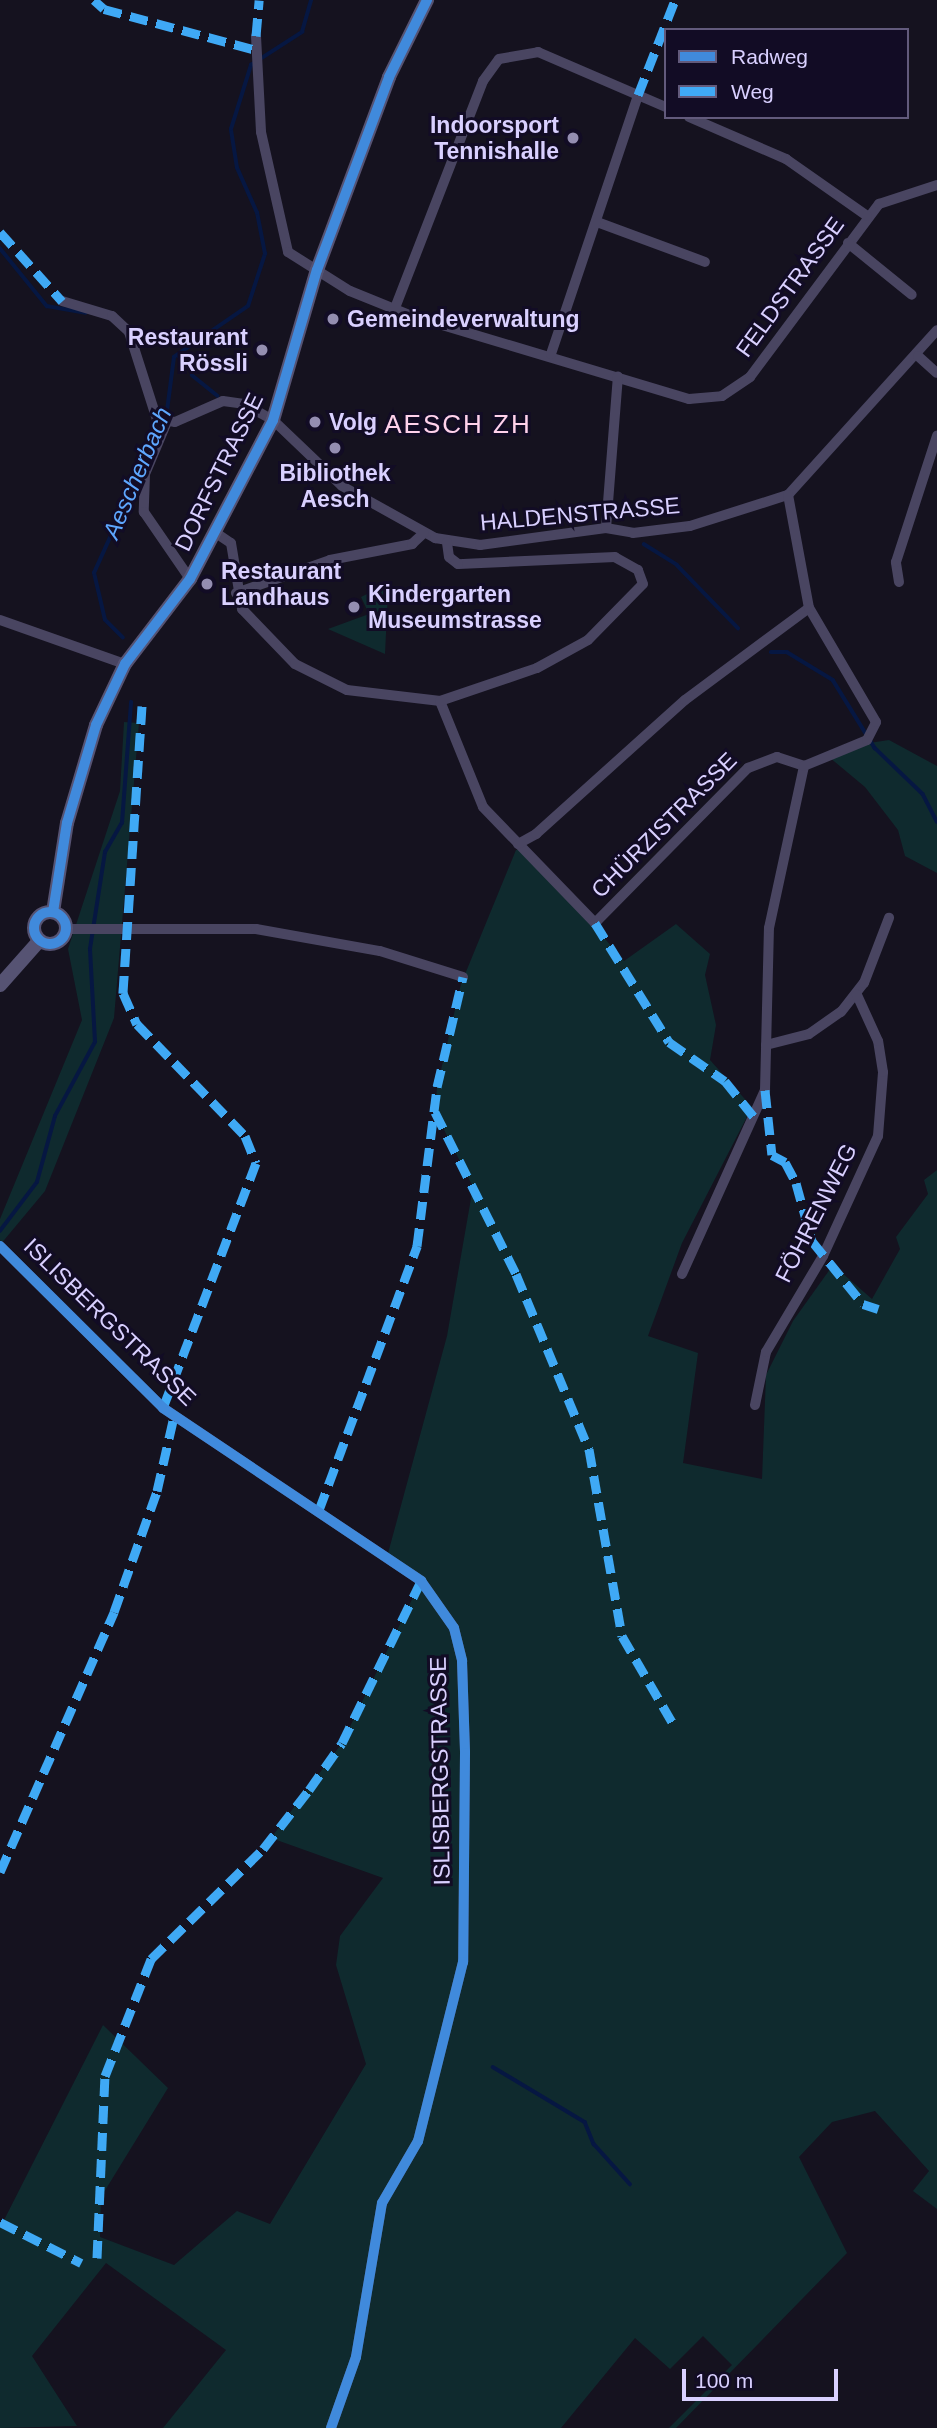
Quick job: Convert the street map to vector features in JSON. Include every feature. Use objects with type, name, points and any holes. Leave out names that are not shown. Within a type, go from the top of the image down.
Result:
[{"type":"street","name":"DORFSTRASSE","points":[[40,940],[36,921],[53,912],[83,765],[125,664],[190,579],[272,420],[317,270],[389,77],[427,0]]},
{"type":"street","name":"FELDSTRASSE","points":[[256,36],[262,141],[285,245],[317,270],[395,308],[551,354],[689,399],[734,390],[778,343],[867,216],[899,193],[937,185]]},
{"type":"street","points":[[395,308],[493,64],[517,52],[538,52],[664,106]]},
{"type":"street","points":[[551,354],[638,95]]},
{"type":"street","points":[[694,119],[786,159],[867,216]]},
{"type":"street","points":[[597,222],[705,262]]},
{"type":"street","points":[[848,243],[912,295]]},
{"type":"street","points":[[62,301],[112,316],[129,332],[161,422],[145,474],[144,512],[190,579]]},
{"type":"street","name":"HALDENSTRASSE","points":[[161,422],[232,401],[272,420],[342,486],[424,533],[447,542],[480,545],[606,528],[633,533],[690,526],[788,495],[918,356],[937,330]]},
{"type":"street","points":[[918,356],[937,373]]},
{"type":"street","points":[[606,528],[618,376]]},
{"type":"street","points":[[898,582],[896,562],[937,436]]},
{"type":"street","points":[[682,1274],[765,1090],[769,928],[804,766],[870,737],[876,722],[864,691],[809,608],[788,495]]},
{"type":"street","points":[[216,533],[230,543],[236,593],[275,647],[315,676],[360,693],[440,701],[537,668],[587,640],[627,608],[643,584],[638,570],[615,557],[458,564],[449,557],[447,542]]},
{"type":"street","points":[[236,593],[330,560],[412,544],[424,533]]},
{"type":"street","points":[[440,701],[463,769],[483,807],[518,844],[536,834],[685,700],[809,608]]},
{"type":"street","points":[[0,620],[125,664]]},
{"type":"street","name":"CHÜRZISTRASSE","points":[[518,844],[595,923],[758,760],[789,758],[804,766]]},
{"type":"street","points":[[53,912],[66,929],[257,929],[380,951],[463,977]]},
{"type":"street","points":[[766,1045],[808,1034],[857,995],[890,918]]},
{"type":"street","points":[[0,985],[40,940],[58,941],[66,929]]},
{"type":"street","name":"FÖHRENWEG","points":[[755,1405],[771,1340],[823,1256],[878,1136],[881,1062],[857,995]]},
{"type":"street","name":"ISLISBERGSTRASSE","points":[[0,1246],[163,1408],[421,1581],[454,1628],[464,1700],[463,1962],[418,2141],[382,2203],[356,2357],[331,2428]]},
{"type":"green space","points":[[381,587],[388,592],[385,654],[328,629],[369,614],[361,597]]},
{"type":"green space","points":[[124,722],[139,723],[114,1018],[45,1191],[0,1245],[0,1219],[82,1020],[68,949],[120,791]]},
{"type":"green space","points":[[889,740],[937,766],[937,873],[905,856],[898,830],[865,787],[829,757],[849,746]]},
{"type":"green space","points":[[527,848],[624,961],[676,924],[710,954],[705,975],[716,1025],[710,1060],[752,1107],[682,1243],[648,1336],[698,1353],[683,1463],[762,1479],[766,1375],[793,1321],[833,1265],[872,1299],[900,1249],[896,1237],[928,1194],[924,1180],[937,1170],[937,2209],[913,2191],[929,2171],[875,2111],[832,2122],[799,2157],[847,2253],[676,2428],[669,2428],[732,2365],[703,2336],[670,2369],[635,2338],[561,2428],[163,2428],[226,2350],[106,2263],[32,2356],[77,2426],[0,2428],[0,2228],[103,2025],[168,2088],[101,2197],[100,2237],[174,2265],[237,2211],[270,2224],[366,2064],[336,1965],[340,1936],[383,1878],[271,1838],[342,1743],[421,1581],[387,1557],[447,1336],[473,1187],[435,1112],[437,1087],[461,984],[516,850]]},
{"type":"waterway","name":"Aescherbach","points":[[123,638],[105,620],[94,573],[167,411],[174,357],[248,306],[265,254],[257,213],[237,168],[231,129],[251,65],[302,32],[311,0]]},
{"type":"waterway","points":[[0,248],[47,306],[85,313]]},
{"type":"waterway","points":[[178,355],[187,366]]},
{"type":"waterway","points":[[192,375],[218,396]]},
{"type":"waterway","points":[[644,544],[677,565],[738,628]]},
{"type":"waterway","points":[[771,652],[787,652],[833,680],[875,748],[923,794],[937,822]]},
{"type":"waterway","name":"Aescherbach","points":[[0,1231],[37,1182],[55,1116],[95,1042],[90,949],[105,852],[122,823],[131,702]]},
{"type":"waterway","points":[[493,2067],[585,2122],[594,2144],[630,2184]]},
{"type":"marked path","points":[[94,0],[104,9],[256,50]]},
{"type":"marked path","points":[[256,36],[259,0]]},
{"type":"marked path","points":[[664,28],[675,0]]},
{"type":"marked path","points":[[638,95],[664,28]]},
{"type":"marked path","points":[[0,232],[62,301]]},
{"type":"marked path","points":[[142,706],[123,993],[137,1024],[245,1136],[256,1163],[163,1408]]},
{"type":"marked path","points":[[595,923],[669,1042],[725,1081],[754,1117]]},
{"type":"marked path","points":[[319,1510],[417,1246],[437,1087],[463,977]]},
{"type":"marked path","points":[[765,1090],[772,1155],[785,1162],[796,1183],[812,1241],[863,1304],[878,1309]]},
{"type":"marked path","points":[[435,1112],[516,1274],[589,1449],[622,1636],[675,1727]]},
{"type":"marked path","points":[[0,1872],[114,1612],[157,1491],[174,1416]]},
{"type":"marked path","points":[[97,2258],[105,2076],[151,1959],[263,1849],[309,1790],[342,1743],[421,1581]]},
{"type":"marked path","points":[[0,2222],[81,2263]]},
{"type":"cycle path","points":[[53,912],[67,823],[96,725],[125,664],[190,579],[273,420],[317,270],[389,77],[427,0]]},
{"type":"cycle path","points":[[50,912],[61,917],[66,928],[61,939],[50,944],[39,939],[34,928],[39,917],[50,912]]},
{"type":"cycle path","points":[[0,1246],[163,1408],[421,1581],[454,1628],[462,1661],[465,1753],[463,1962],[418,2141],[382,2203],[356,2357],[331,2428]]},
{"type":"place","name":"Indoorsport Tennishalle","points":[[573,138]]},
{"type":"place","name":"Gemeindeverwaltung","points":[[333,319]]},
{"type":"place","name":"Restaurant Rössli","points":[[262,350]]},
{"type":"place","name":"Volg","points":[[315,422]]},
{"type":"place","name":"Bibliothek Aesch","points":[[335,448]]},
{"type":"place","name":"Restaurant Landhaus","points":[[207,584]]},
{"type":"place","name":"Kindergarten Museumstrasse","points":[[354,607]]},
{"type":"district","name":"AESCH ZH","points":[[458,425]]}]
